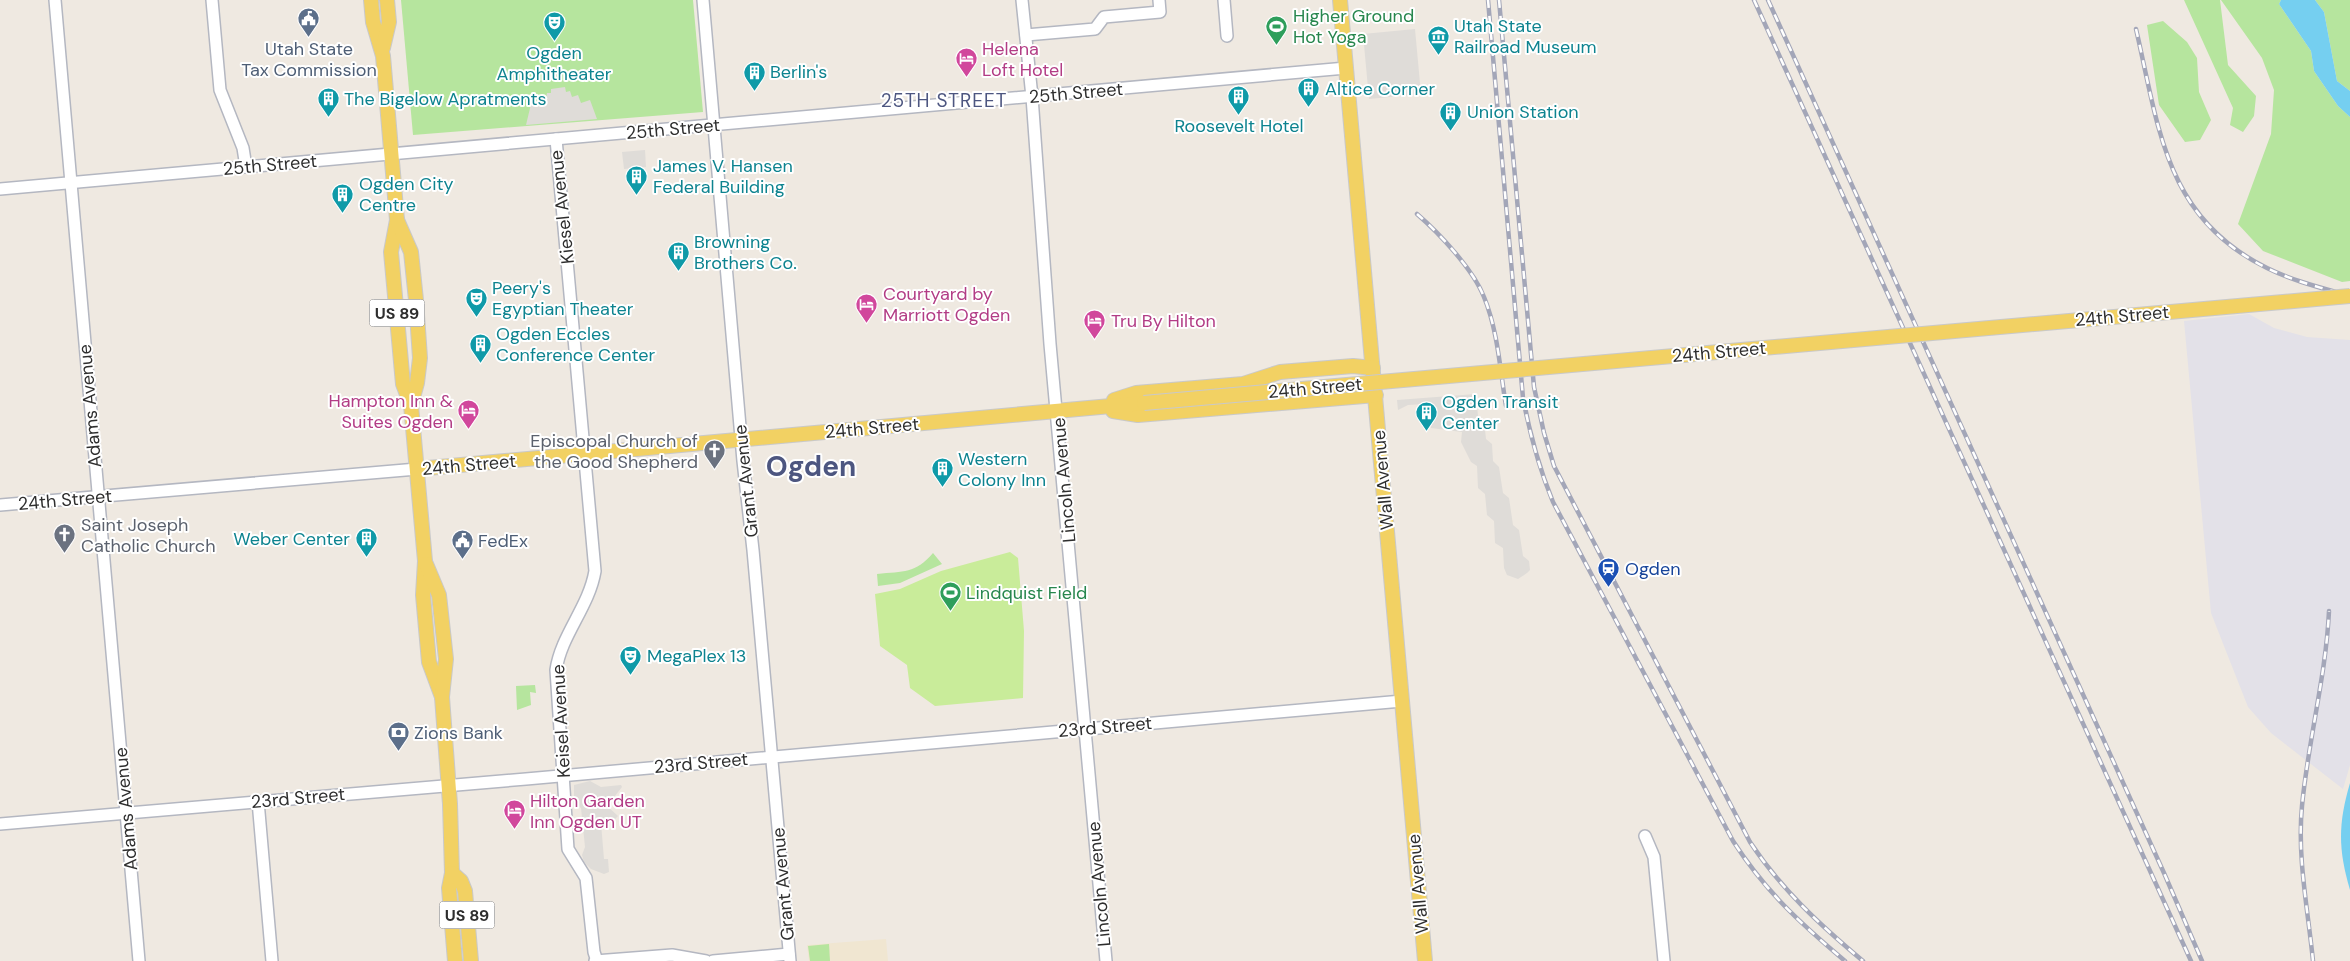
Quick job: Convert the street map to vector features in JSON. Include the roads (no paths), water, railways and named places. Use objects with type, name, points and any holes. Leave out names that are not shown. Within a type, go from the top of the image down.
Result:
[{"type":"main road","name":"US 89","points":[[371,0],[373,22],[383,49],[392,154],[396,220],[391,252],[403,384],[411,405],[425,561],[439,595],[446,659],[442,697],[452,873],[449,888],[455,961]]},
{"type":"main road","name":"US 89","points":[[383,49],[389,22],[386,0]]},
{"type":"main road","name":"Wall Avenue","points":[[1340,0],[1425,961]]},
{"type":"main road","name":"US 89","points":[[396,220],[411,252],[416,300],[420,358],[417,383],[411,405]]},
{"type":"main road","name":"24th Street","points":[[417,469],[2350,296]]},
{"type":"main road","name":"24th Street","points":[[1087,408],[1136,393],[1243,384],[1280,372],[1353,366],[1374,368]]},
{"type":"main road","name":"24th Street","points":[[1087,408],[1138,415],[1376,395]]},
{"type":"main road","name":"US 89","points":[[452,873],[461,881],[465,891],[471,961]]},
{"type":"street","name":"Adams Avenue","points":[[55,0],[73,183],[98,497],[139,961]]},
{"type":"street","points":[[212,0],[220,90],[243,148],[246,168]]},
{"type":"street","name":"Grant Avenue","points":[[704,0],[741,441],[754,550],[789,958]]},
{"type":"street","name":"Lincoln Avenue","points":[[1022,0],[1032,96],[1050,344],[1058,411],[1106,961]]},
{"type":"street","points":[[1026,35],[1095,29],[1104,17],[1160,12],[1159,0]]},
{"type":"street","points":[[1224,0],[1227,36]]},
{"type":"street","name":"25th Street","points":[[0,189],[1346,68]]},
{"type":"street","name":"Kiesel Avenue","points":[[556,139],[585,454]]},
{"type":"street","name":"Keisel Avenue","points":[[585,454],[595,571],[592,590],[558,655],[556,670],[568,849],[586,878],[594,952],[597,961]]},
{"type":"street","name":"24th Street","points":[[0,505],[417,469]]},
{"type":"street","name":"23rd Street","points":[[0,824],[1402,701]]},
{"type":"street","points":[[258,801],[272,961]]},
{"type":"street","points":[[1645,836],[1654,857],[1664,961]]},
{"type":"street","points":[[597,961],[672,955],[706,961]]},
{"type":"street","points":[[713,961],[789,958]]},
{"type":"water","points":[[2281,0],[2315,0],[2324,12],[2337,81],[2350,91],[2350,117],[2338,106],[2314,71],[2311,51],[2279,4]]},
{"type":"water","points":[[2350,783],[2350,890],[2343,862],[2341,836],[2343,811]]},
{"type":"railway","points":[[1488,0],[1523,398],[1543,477],[1553,502],[1733,841],[1758,876],[1784,906],[1845,961]]},
{"type":"railway","points":[[1499,0],[1534,387],[1544,433],[1554,466],[1750,842],[1802,906],[1863,961]]},
{"type":"railway","points":[[1754,0],[2191,961]]},
{"type":"railway","points":[[1768,0],[2164,873],[2202,961]]},
{"type":"railway","points":[[2136,29],[2152,101],[2172,167],[2187,197],[2207,223],[2233,247],[2267,268],[2297,280],[2350,296]]},
{"type":"railway","points":[[1417,214],[1445,241],[1464,263],[1479,286],[1493,323],[1506,406]]},
{"type":"railway","points":[[2313,961],[2302,864],[2301,825],[2305,782],[2324,660],[2329,611]]},
{"type":"place","name":"Utah State Tax Commission","points":[[309,38]]},
{"type":"place","name":"Ogden Amphitheater","points":[[554,42]]},
{"type":"place","name":"Higher Ground Hot Yoga","points":[[1277,45]]},
{"type":"place","name":"Utah State Railroad Museum","points":[[1438,55]]},
{"type":"place","name":"Helena Loft Hotel","points":[[966,78]]},
{"type":"place","name":"Berlin's","points":[[754,91]]},
{"type":"place","name":"Altice Corner","points":[[1309,108]]},
{"type":"place","name":"Roosevelt Hotel","points":[[1239,115]]},
{"type":"place","name":"The Bigelow Apratments","points":[[328,118]]},
{"type":"place","name":"Union Station","points":[[1451,131]]},
{"type":"place","name":"James V. Hansen Federal Building","points":[[637,195]]},
{"type":"place","name":"Ogden City Centre","points":[[343,213]]},
{"type":"place","name":"Browning Brothers Co.","points":[[678,271]]},
{"type":"place","name":"Peery's Egyptian Theater","points":[[476,317]]},
{"type":"place","name":"Courtyard by Marriott Ogden","points":[[867,323]]},
{"type":"place","name":"Tru By Hilton","points":[[1095,340]]},
{"type":"place","name":"Ogden Eccles Conference Center","points":[[480,363]]},
{"type":"place","name":"Hampton Inn & Suites Ogden","points":[[469,430]]},
{"type":"place","name":"Ogden Transit Center","points":[[1426,431]]},
{"type":"place","name":"Episcopal Church of the Good Shepherd","points":[[714,470]]},
{"type":"place","name":"Western Colony Inn","points":[[942,488]]},
{"type":"place","name":"Saint Joseph Catholic Church","points":[[65,554]]},
{"type":"place","name":"Weber Center","points":[[366,558]]},
{"type":"place","name":"FedEx","points":[[462,560]]},
{"type":"place","name":"Ogden","points":[[1609,588]]},
{"type":"place","name":"Lindquist Field","points":[[950,612]]},
{"type":"place","name":"MegaPlex 13","points":[[631,675]]},
{"type":"place","name":"Zions Bank","points":[[398,752]]},
{"type":"place","name":"Hilton Garden Inn Ogden UT","points":[[514,830]]},
{"type":"district","name":"25TH STREET","points":[[944,100]]},
{"type":"district","name":"Ogden","points":[[811,466]]}]
